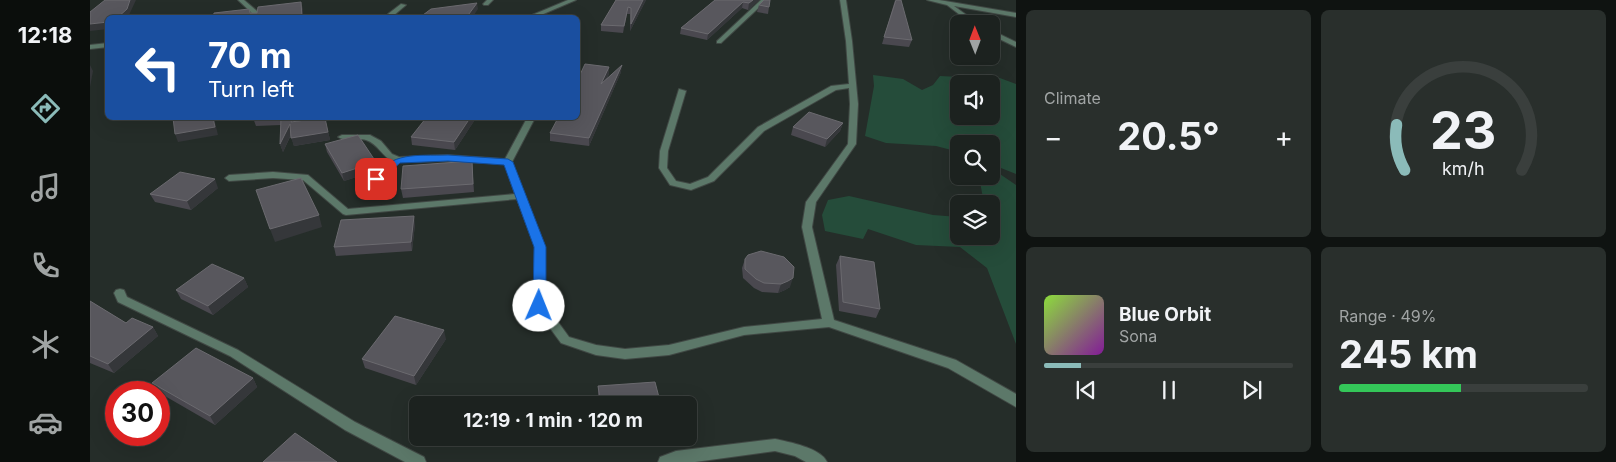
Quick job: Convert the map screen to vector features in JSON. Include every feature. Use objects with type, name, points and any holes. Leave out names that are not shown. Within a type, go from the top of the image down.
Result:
[{"type":"street","points":[[241,0],[255,12],[256,15]]},
{"type":"street","points":[[536,15],[573,0]]},
{"type":"street","points":[[719,42],[764,0]]},
{"type":"street","points":[[828,323],[807,227],[811,202],[852,144],[852,86],[849,41],[843,0]]},
{"type":"street","points":[[930,0],[1016,14]]},
{"type":"street","points":[[946,3],[963,15]]},
{"type":"street","points":[[390,15],[404,5]]},
{"type":"street","points":[[1000,37],[1016,45]]},
{"type":"street","points":[[90,47],[105,45]]},
{"type":"street","points":[[682,92],[664,151],[663,168],[673,183],[691,187],[711,179],[761,129],[834,88],[852,86]]},
{"type":"street","points":[[530,120],[508,162],[540,247],[539,306],[565,340],[596,350],[625,354],[669,350],[744,331],[828,323],[952,364],[1016,401]]},
{"type":"street","points":[[342,137],[367,137],[378,143],[389,156],[398,160],[456,158],[508,162]]},
{"type":"street","points":[[376,179],[386,168],[398,160]]},
{"type":"street","points":[[229,178],[273,175],[305,177],[346,212],[521,196]]},
{"type":"street","points":[[120,293],[122,299],[234,353],[350,426],[419,462]]},
{"type":"street","points":[[665,462],[676,458],[775,445],[798,450],[820,462]]},
{"type":"green space","points":[[873,75],[903,79],[922,90],[933,85],[940,76],[950,77],[950,125],[1000,125],[1000,78],[1016,84],[1016,174],[1000,168],[1000,135],[950,135],[950,150],[936,146],[886,143],[865,136],[874,86]]},
{"type":"green space","points":[[1000,174],[1016,185],[1016,344],[987,268],[960,247],[916,245],[868,229],[863,239],[825,231],[822,215],[828,200],[849,196],[933,215],[950,216],[950,245],[1000,245],[1000,195],[982,195],[981,185],[1000,185]]},
{"type":"building","points":[[105,0],[130,0],[127,9],[120,15],[105,15],[105,22],[90,24],[90,12]]},
{"type":"building","points":[[616,0],[643,0],[631,24],[631,8],[628,7],[624,26],[601,25]]},
{"type":"building","points":[[715,0],[753,0],[749,3],[743,2],[708,34],[681,28]]},
{"type":"building","points":[[764,0],[770,0],[769,7],[759,5]]},
{"type":"building","points":[[896,0],[901,0],[912,40],[884,37]]},
{"type":"building","points":[[301,2],[302,15],[214,15],[214,13],[249,9],[250,13],[257,13],[258,7]]},
{"type":"building","points":[[477,3],[468,15],[423,15],[431,9]]},
{"type":"building","points":[[585,64],[609,67],[601,84],[622,65],[589,138],[550,133],[557,120],[580,120],[580,75]]},
{"type":"building","points":[[809,112],[843,123],[827,139],[793,127]]},
{"type":"building","points":[[173,120],[213,120],[215,127],[175,134]]},
{"type":"building","points":[[281,120],[292,120],[291,122],[325,120],[328,132],[291,138],[290,124],[280,144]]},
{"type":"building","points":[[424,120],[469,120],[454,142],[411,137]]},
{"type":"building","points":[[358,135],[376,162],[342,173],[325,144]]},
{"type":"building","points":[[472,161],[473,184],[401,189],[403,166]]},
{"type":"building","points":[[180,172],[215,179],[187,201],[150,194]]},
{"type":"building","points":[[301,178],[319,215],[270,229],[256,190]]},
{"type":"building","points":[[414,216],[411,242],[334,247],[341,220]]},
{"type":"building","points":[[761,251],[784,257],[794,267],[793,278],[781,284],[764,283],[756,279],[745,269],[745,259],[748,255]]},
{"type":"building","points":[[840,256],[874,262],[880,309],[843,302]]},
{"type":"building","points":[[212,264],[244,278],[208,306],[176,290]]},
{"type":"building","points":[[90,301],[126,323],[132,318],[153,327],[108,364],[90,356]]},
{"type":"building","points":[[395,316],[444,330],[414,376],[362,359]]},
{"type":"building","points":[[196,348],[253,378],[210,416],[170,393],[170,381],[155,381]]},
{"type":"building","points":[[655,382],[659,396],[600,396],[598,386]]},
{"type":"building","points":[[295,433],[337,462],[263,462]]},
{"type":"route","points":[[376,179],[386,168],[398,160],[473,158],[508,162],[540,247],[539,306]]}]
